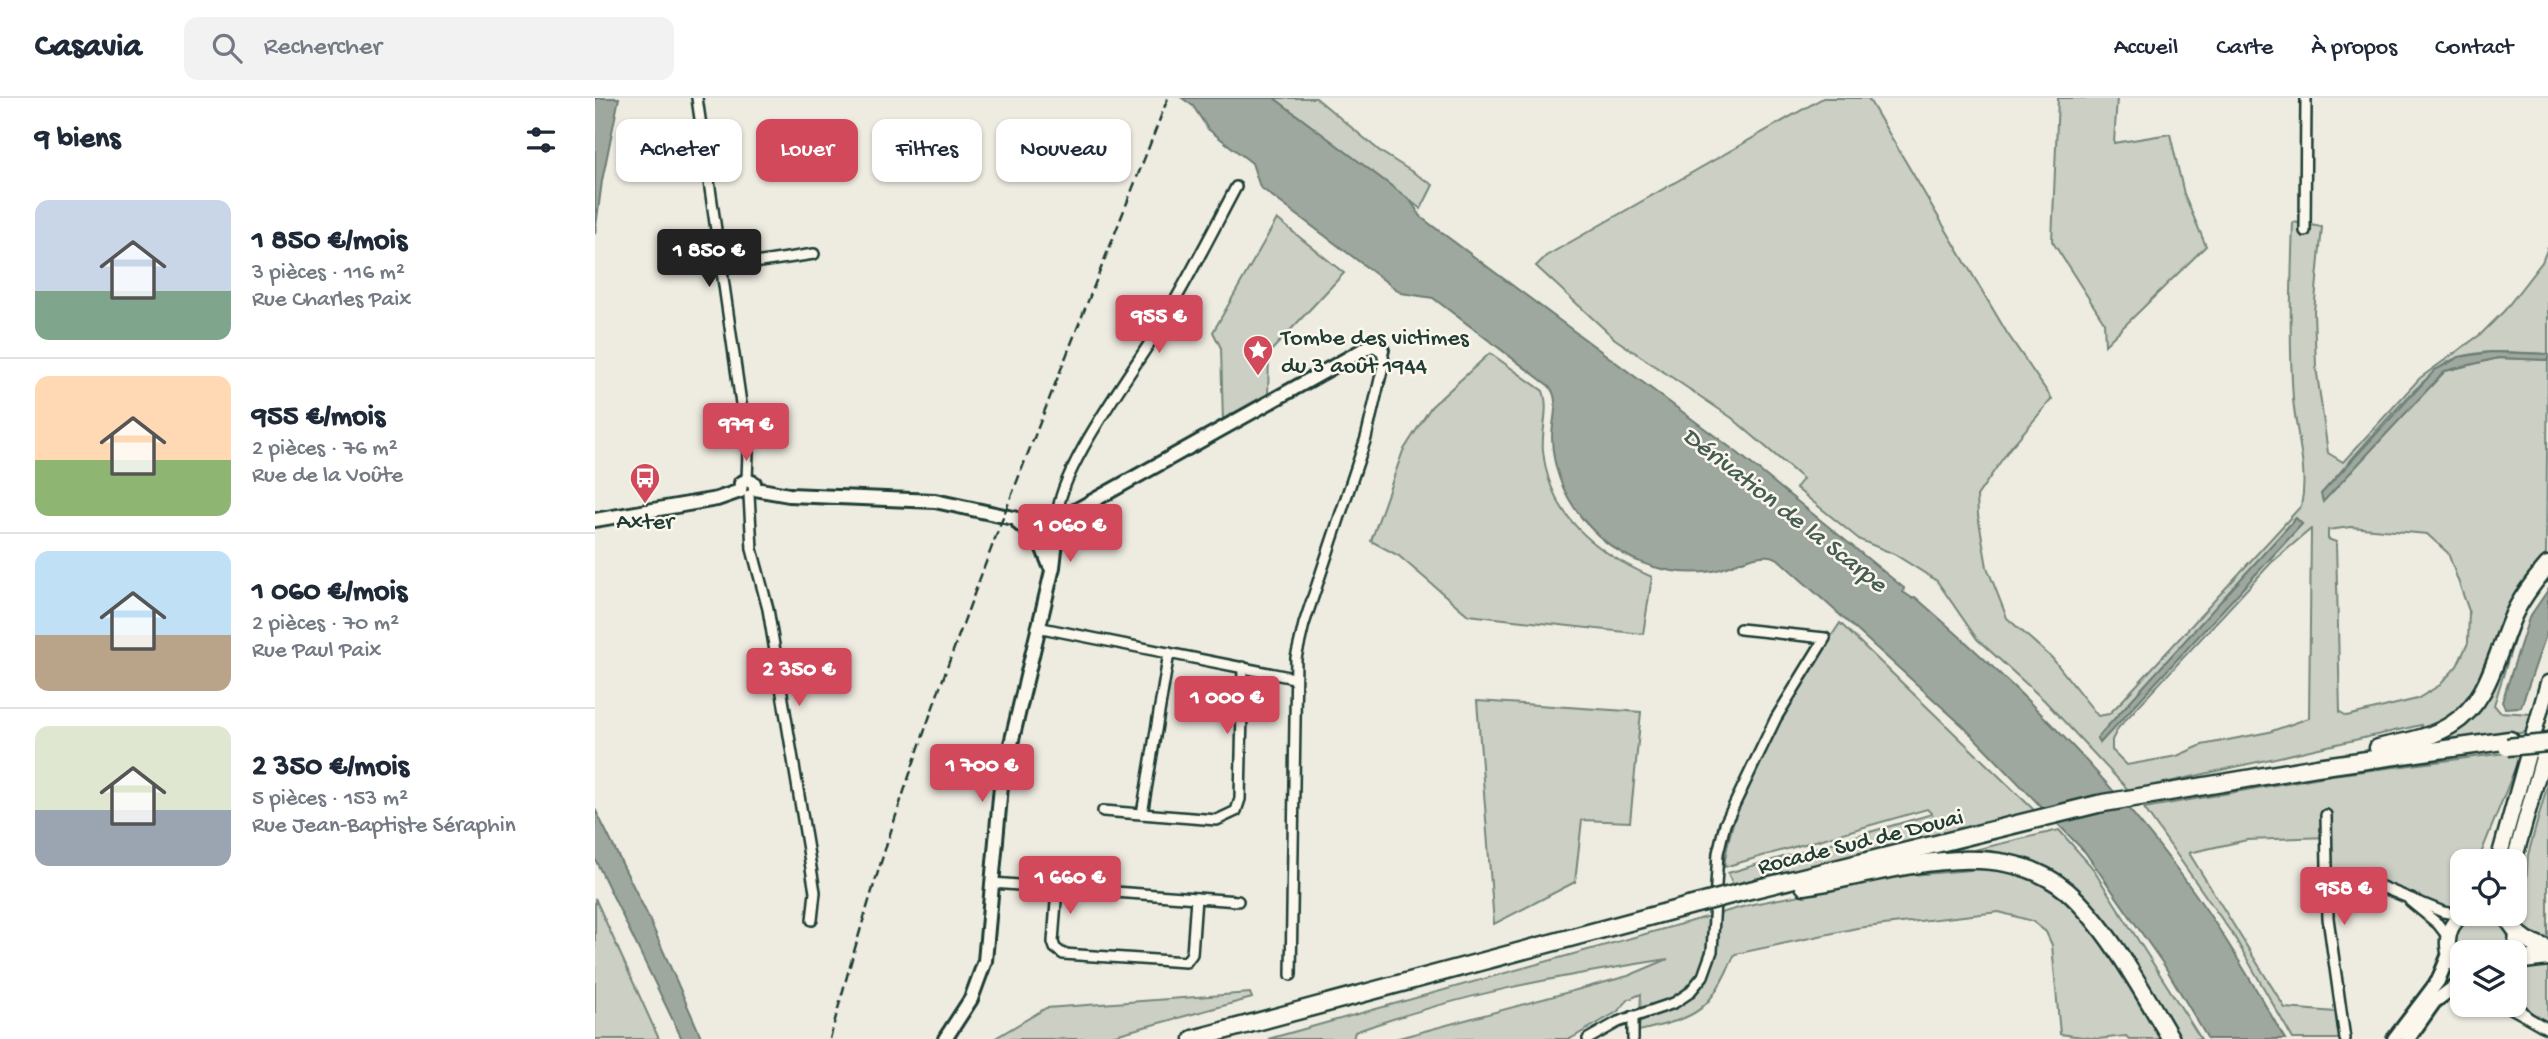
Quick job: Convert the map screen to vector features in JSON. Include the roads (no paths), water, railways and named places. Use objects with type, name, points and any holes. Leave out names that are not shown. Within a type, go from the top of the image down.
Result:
[{"type":"highway","points":[[2263,775],[2424,737],[2457,721],[2484,691],[2515,611],[2548,565]]},
{"type":"highway","name":"Rocade Sud de Douai","points":[[1219,1039],[1738,896],[2038,822],[2263,775],[2548,740]]},
{"type":"highway","name":"Rocade Sud de Douai","points":[[2143,800],[2509,743]]},
{"type":"highway","name":"Rocade Sud de Douai","points":[[1738,896],[1777,890],[2038,822]]},
{"type":"highway","points":[[1777,890],[1948,862],[1990,862],[2027,869],[2055,883],[2083,908],[2128,971],[2171,1039]]},
{"type":"highway","name":"Rocade Sud de Douai","points":[[1193,1039],[1690,909]]},
{"type":"highway","points":[[2514,926],[2528,942],[2548,949]]},
{"type":"highway","points":[[2527,958],[2548,957]]},
{"type":"main road","points":[[2501,849],[2548,683]]},
{"type":"main road","points":[[2517,849],[2548,740]]},
{"type":"main road","points":[[2449,954],[2448,937],[2451,926]]},
{"type":"street","points":[[697,98],[748,453],[752,549],[768,609],[815,892],[812,920]]},
{"type":"street","points":[[2305,231],[2306,98]]},
{"type":"street","points":[[1012,519],[1050,545],[1058,505],[1083,449],[1160,327],[1236,187]]},
{"type":"street","points":[[720,268],[814,254]]},
{"type":"street","points":[[945,1039],[967,1006],[983,968],[1001,786],[1049,577],[1053,529],[1072,513],[1375,345],[1382,350],[1384,362],[1368,430],[1301,634],[1294,678],[1291,975]]},
{"type":"street","points":[[595,520],[717,499],[748,489],[789,495],[935,501],[1053,529]]},
{"type":"street","points":[[1041,541],[1049,561],[1049,577]]},
{"type":"street","points":[[1037,627],[1294,678]]},
{"type":"street","points":[[1588,1039],[1633,1016],[1674,1003],[1689,993],[1703,976],[1712,951],[1718,853],[1725,824],[1776,718],[1825,638],[1740,629]]},
{"type":"street","points":[[1142,814],[1169,653]]},
{"type":"street","points":[[1103,811],[1217,820],[1236,811],[1240,803],[1243,667]]},
{"type":"street","points":[[2326,815],[2331,943],[2345,1039]]},
{"type":"street","points":[[2327,883],[2363,880],[2405,897],[2450,910]]},
{"type":"street","points":[[992,883],[1238,901]]},
{"type":"street","points":[[1057,888],[1055,948],[1063,954],[1179,963],[1189,960],[1196,898]]},
{"type":"street","points":[[2405,897],[2438,924],[2448,937]]},
{"type":"street","points":[[2394,1039],[2438,981],[2449,954]]},
{"type":"street","points":[[2407,1039],[2434,1002],[2450,990]]},
{"type":"street","points":[[1633,1016],[1633,1039]]},
{"type":"street","points":[[2527,1016],[2532,1022]]},
{"type":"street","points":[[2524,1017],[2548,1029]]},
{"type":"water","points":[[595,98],[619,98],[602,181],[595,234]]},
{"type":"water","name":"Dérivation de la Scarpe","points":[[1182,98],[1274,98],[1410,200],[1422,218],[1739,454],[1904,588],[1903,592],[1915,597],[2057,730],[2153,838],[2197,896],[2285,1039],[2208,1039],[2164,965],[2085,852],[1963,726],[1778,559],[1763,556],[1713,571],[1676,571],[1654,567],[1634,559],[1597,534],[1582,519],[1560,481],[1552,437],[1555,397],[1549,386],[1433,298],[1401,293],[1260,187],[1252,163],[1208,129],[1193,106]]},
{"type":"water","points":[[2491,352],[2548,354],[2548,360],[2498,358],[2445,371],[2323,502],[2321,494],[2435,370],[2459,357]]},
{"type":"water","points":[[2296,518],[2302,524],[2100,743],[2097,738]]},
{"type":"water","points":[[2548,590],[2548,629],[2521,707],[2505,708],[2502,702],[2529,618]]},
{"type":"water","points":[[595,809],[647,914],[702,1039],[682,1039],[595,859]]},
{"type":"railway","points":[[830,1039],[901,799],[942,681],[1030,447],[1168,98]]},
{"type":"place","name":"Tombe des victimes du 3 août 1944","points":[[1258,377]]},
{"type":"place","name":"Axter","points":[[645,505]]}]
